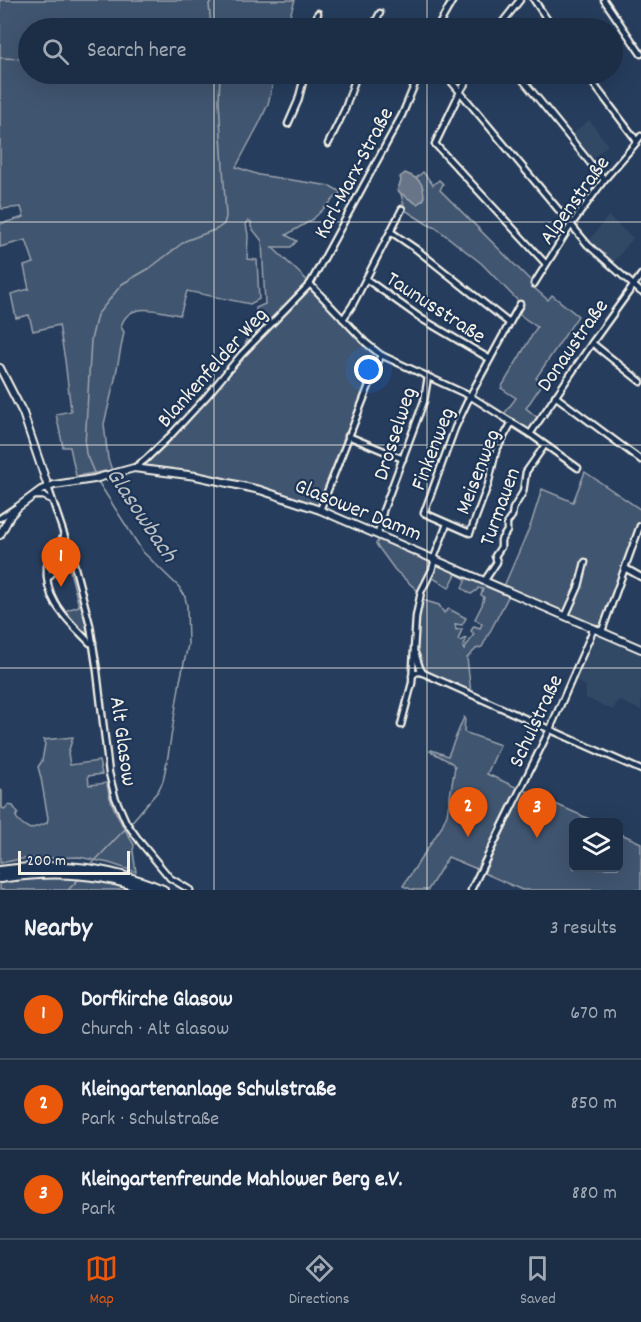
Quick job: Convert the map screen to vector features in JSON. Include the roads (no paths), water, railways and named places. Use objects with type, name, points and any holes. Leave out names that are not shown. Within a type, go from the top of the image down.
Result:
[{"type":"highway","points":[[0,871],[45,866],[90,871],[163,890]]},
{"type":"highway","points":[[0,878],[49,872],[90,871]]},
{"type":"street","points":[[442,18],[453,0]]},
{"type":"street","points":[[506,18],[520,0]]},
{"type":"street","points":[[534,0],[546,18]]},
{"type":"street","points":[[604,0],[616,18]]},
{"type":"street","points":[[317,18],[318,13]]},
{"type":"street","points":[[377,18],[380,13]]},
{"type":"street","points":[[623,28],[641,54]]},
{"type":"street","points":[[288,124],[302,84]]},
{"type":"street","points":[[328,144],[345,109],[354,84]]},
{"type":"street","name":"Karl-Marx-Straße","points":[[310,284],[400,119],[414,84]]},
{"type":"street","points":[[453,84],[588,245],[641,292]]},
{"type":"street","points":[[465,84],[435,144],[546,264]]},
{"type":"street","points":[[526,84],[604,180]]},
{"type":"street","points":[[594,84],[637,141]]},
{"type":"street","name":"Alpenstraße","points":[[534,284],[571,225],[604,180],[641,136]]},
{"type":"street","points":[[343,319],[402,209]]},
{"type":"street","points":[[391,232],[416,249],[509,323]]},
{"type":"street","name":"Donaustraße","points":[[530,434],[641,275]]},
{"type":"street","name":"Taunusstraße","points":[[366,279],[422,319],[490,359]]},
{"type":"street","points":[[310,284],[366,343],[381,355],[470,396],[578,468]]},
{"type":"street","name":"Blankenfelder Weg","points":[[134,468],[171,435],[241,355],[310,284]]},
{"type":"street","name":"Finkenweg","points":[[447,524],[424,513],[455,429],[470,396],[520,304]]},
{"type":"street","points":[[592,343],[641,382]]},
{"type":"street","points":[[320,510],[381,355]]},
{"type":"street","name":"Alt Glasow","points":[[0,368],[26,421],[78,578],[98,671],[109,773],[115,797],[131,830],[167,874],[190,890]]},
{"type":"street","name":"Drosselweg","points":[[378,534],[383,511],[424,401],[428,377]]},
{"type":"street","points":[[555,396],[641,460]]},
{"type":"street","name":"Meisenweg","points":[[447,524],[470,533],[488,485],[496,451],[512,422]]},
{"type":"street","points":[[348,436],[403,459]]},
{"type":"street","name":"Turmauen","points":[[485,580],[496,561],[495,556],[507,531],[507,523],[523,492],[526,472],[545,444]]},
{"type":"street","name":"Glasower Damm","points":[[0,535],[2,521],[32,496],[48,487],[134,468],[196,476],[260,490],[320,510],[641,649]]},
{"type":"street","points":[[32,496],[44,496],[53,500]]},
{"type":"street","points":[[400,725],[412,683],[416,617],[421,592],[432,570],[447,524]]},
{"type":"street","points":[[602,631],[640,526]]},
{"type":"street","points":[[65,538],[62,539],[54,561],[47,567],[48,589],[59,609],[90,643],[93,642]]},
{"type":"street","points":[[566,615],[579,586],[585,562]]},
{"type":"street","points":[[625,568],[641,577]]},
{"type":"street","name":"Schulstraße","points":[[471,890],[550,729],[594,628]]},
{"type":"street","points":[[414,649],[423,673]]},
{"type":"street","points":[[412,676],[419,671],[641,770]]},
{"type":"waterway","name":"Glasowbach","points":[[210,18],[209,4],[212,0]]},
{"type":"waterway","points":[[0,58],[18,59]]},
{"type":"waterway","name":"Glasowbach","points":[[95,475],[86,454],[85,445],[91,340],[97,315],[122,284],[150,268],[185,241],[224,224],[226,217],[220,84]]},
{"type":"waterway","name":"Glasowbach","points":[[97,480],[143,552],[179,587],[187,606],[188,645],[163,781],[158,791],[130,824]]},
{"type":"waterway","name":"Glasowbach","points":[[89,867],[127,827]]},
{"type":"waterway","name":"Glasowbach","points":[[68,890],[80,878]]},
{"type":"place","name":"Dorfkirche Glasow","points":[[61,587]]},
{"type":"place","name":"Kleingartenanlage Schulstraße","points":[[468,837]]},
{"type":"place","name":"Kleingartenfreunde Mahlower Berg e.V.","points":[[537,838]]}]
